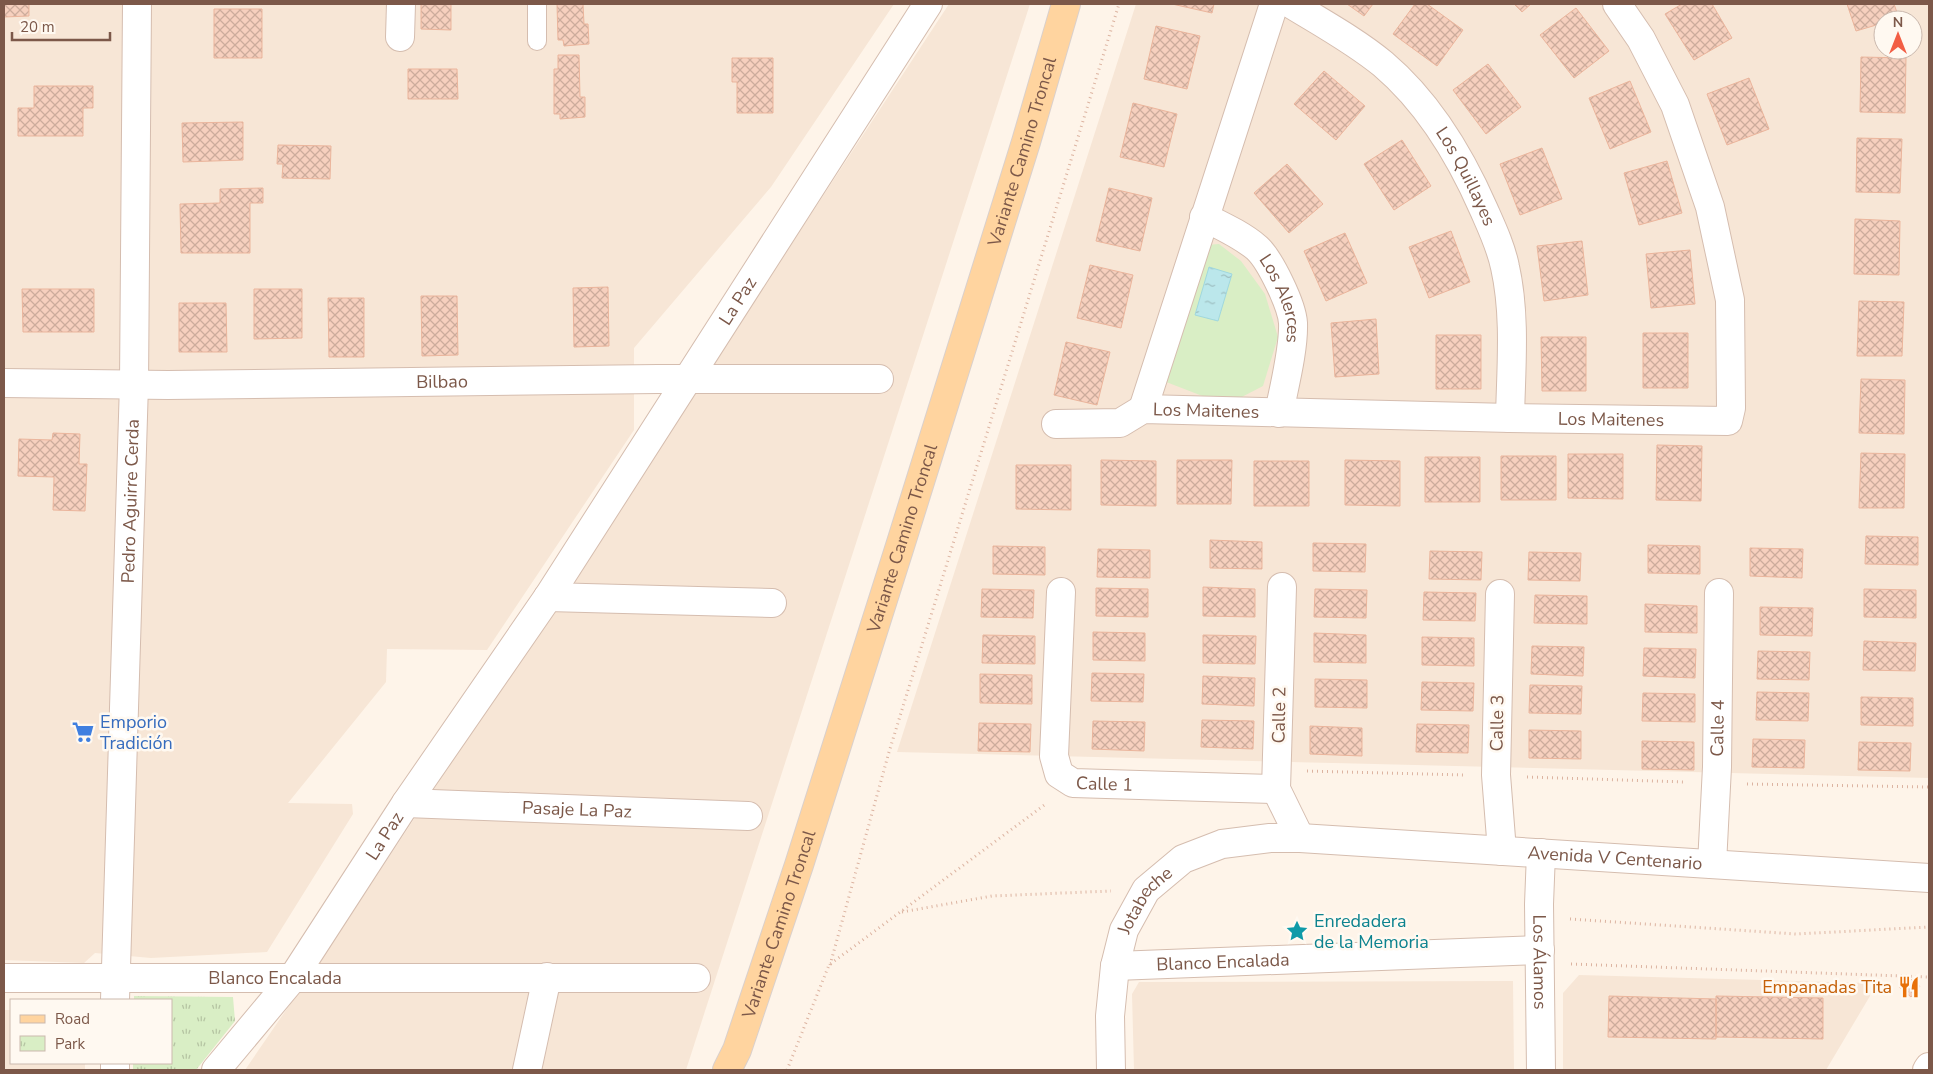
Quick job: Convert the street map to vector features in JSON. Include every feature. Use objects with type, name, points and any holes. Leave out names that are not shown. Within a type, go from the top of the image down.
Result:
[{"type":"main road","name":"Variante Camino Troncal","points":[[727,1070],[737,1050],[808,837],[1024,151],[1066,4]]},
{"type":"street","name":"Pedro Aguirre Cerda","points":[[115,989],[134,384],[137,4]]},
{"type":"street","points":[[400,37],[401,4]]},
{"type":"street","name":"La Paz","points":[[216,1070],[292,979],[406,803],[548,597],[928,4]]},
{"type":"street","points":[[1143,409],[1274,4]]},
{"type":"street","name":"Los Quillayes","points":[[1291,4],[1338,32],[1383,64],[1422,102],[1470,178],[1494,232],[1505,266],[1511,307],[1510,418]]},
{"type":"street","name":"Los Maitenes","points":[[1056,424],[1120,423],[1143,409],[1510,418],[1728,420],[1730,408],[1730,300],[1710,207],[1675,106],[1641,39],[1617,4]]},
{"type":"street","name":"Los Alerces","points":[[1204,217],[1235,233],[1258,249],[1286,296],[1293,322],[1289,361],[1279,413]]},
{"type":"street","name":"Bilbao","points":[[4,384],[168,385],[688,379],[879,379]]},
{"type":"street","name":"Calle 2","points":[[1282,587],[1276,789],[1300,838]]},
{"type":"street","name":"Calle 1","points":[[1061,592],[1054,756],[1060,774],[1073,784],[1276,789]]},
{"type":"street","name":"Calle 4","points":[[1712,864],[1717,767],[1719,593]]},
{"type":"street","name":"Calle 3","points":[[1500,594],[1496,775],[1502,851]]},
{"type":"street","points":[[548,597],[772,603]]},
{"type":"street","name":"Pasaje La Paz","points":[[406,803],[748,816]]},
{"type":"street","name":"Jotabeche","points":[[1111,1070],[1110,1016],[1115,966],[1124,930],[1146,890],[1183,859],[1222,844],[1270,838],[1300,838]]},
{"type":"street","name":"Avenida V Centenario","points":[[1300,838],[1929,878]]},
{"type":"street","name":"Los Álamos","points":[[1541,853],[1541,1070]]},
{"type":"street","name":"Blanco Encalada","points":[[1115,966],[1540,957]]},
{"type":"street","points":[[527,1070],[547,977]]},
{"type":"street","name":"Blanco Encalada","points":[[4,978],[115,989],[292,979],[696,978]]},
{"type":"lane","points":[[537,4],[537,42]]},
{"type":"path","points":[[787,1070],[829,965],[889,752],[1119,4]]},
{"type":"path","points":[[829,965],[1073,784]]},
{"type":"path","points":[[901,912],[992,896],[1146,890]]},
{"type":"path","points":[[1540,917],[1796,934],[1929,927]]},
{"type":"path","points":[[1540,957],[1929,976]]},
{"type":"shaded area","points":[[4,4],[894,4],[771,187],[634,348],[634,430],[487,650],[387,649],[386,682],[288,803],[352,804],[353,814],[267,952],[151,958],[95,953],[84,963],[4,960]]},
{"type":"shaded area","points":[[949,4],[1030,4],[686,1070],[245,1070],[349,918]]},
{"type":"shaded area","points":[[1136,4],[1929,4],[1929,778],[897,752]]},
{"type":"shaded area","points":[[1579,975],[1867,983],[1870,996],[1826,1070],[1563,1070],[1563,993]]},
{"type":"shaded area","points":[[1513,981],[1514,1070],[1134,1070],[1132,994],[1139,982]]},
{"type":"shaded area","points":[[4,1010],[10,1010],[10,1064],[85,1064],[85,1070],[4,1070]]},
{"type":"green space","points":[[1219,244],[1241,261],[1265,294],[1278,337],[1263,386],[1236,400],[1205,397],[1161,380],[1207,245]]},
{"type":"green space","points":[[134,996],[233,997],[235,1021],[196,1070],[133,1070],[133,1064],[172,1064],[172,999],[134,999]]},
{"type":"water","points":[[1209,267],[1232,274],[1218,321],[1195,315]]},
{"type":"building","points":[[4,4],[29,4],[29,16],[4,17]]},
{"type":"building","points":[[421,4],[451,4],[451,30],[421,29]]},
{"type":"building","points":[[557,4],[583,4],[584,24],[588,24],[589,44],[564,46],[563,40],[558,40]]},
{"type":"building","points":[[1172,4],[1214,4],[1212,13]]},
{"type":"building","points":[[1347,4],[1373,4],[1364,16]]},
{"type":"building","points":[[1415,4],[1427,4],[1463,30],[1437,66],[1393,34]]},
{"type":"building","points":[[1514,4],[1531,4],[1522,12]]},
{"type":"building","points":[[1682,4],[1712,4],[1732,38],[1694,60],[1665,14]]},
{"type":"building","points":[[1847,4],[1894,4],[1896,10],[1873,10],[1873,26],[1856,31]]},
{"type":"building","points":[[1576,8],[1609,51],[1574,78],[1540,35]]},
{"type":"building","points":[[214,9],[262,9],[262,58],[214,58]]},
{"type":"building","points":[[1156,26],[1200,36],[1187,89],[1144,79]]},
{"type":"building","points":[[558,55],[579,55],[580,97],[585,97],[585,117],[560,119],[560,114],[554,114],[554,69],[558,69]]},
{"type":"building","points":[[1861,57],[1873,57],[1873,60],[1906,60],[1905,113],[1860,112]]},
{"type":"building","points":[[732,58],[773,58],[773,113],[737,113],[737,82],[732,82]]},
{"type":"building","points":[[1488,64],[1521,107],[1486,134],[1453,90]]},
{"type":"building","points":[[408,69],[457,69],[458,99],[408,99]]},
{"type":"building","points":[[1324,71],[1365,106],[1336,140],[1294,104]]},
{"type":"building","points":[[1749,78],[1769,129],[1727,145],[1707,94]]},
{"type":"building","points":[[1630,81],[1651,132],[1610,149],[1589,98]]},
{"type":"building","points":[[34,86],[93,86],[93,108],[83,108],[83,136],[18,136],[18,108],[34,108]]},
{"type":"building","points":[[1133,103],[1177,114],[1164,167],[1120,157]]},
{"type":"building","points":[[243,122],[243,160],[183,162],[182,123]]},
{"type":"building","points":[[1857,138],[1902,139],[1900,193],[1856,192]]},
{"type":"building","points":[[1402,140],[1431,186],[1394,210],[1364,164]]},
{"type":"building","points":[[278,145],[331,146],[330,179],[282,178],[283,164],[277,164]]},
{"type":"building","points":[[1542,148],[1562,199],[1520,215],[1500,164]]},
{"type":"building","points":[[1667,161],[1682,213],[1639,225],[1624,173]]},
{"type":"building","points":[[1287,164],[1323,204],[1289,233],[1254,193]]},
{"type":"building","points":[[263,188],[263,203],[250,203],[250,253],[181,253],[180,204],[220,203],[220,189]]},
{"type":"building","points":[[1109,188],[1152,198],[1140,251],[1096,241]]},
{"type":"building","points":[[1855,219],[1900,221],[1899,275],[1854,274]]},
{"type":"building","points":[[1451,231],[1470,282],[1429,298],[1409,247]]},
{"type":"building","points":[[1345,233],[1367,283],[1326,301],[1304,251]]},
{"type":"building","points":[[1582,241],[1588,295],[1544,301],[1537,246]]},
{"type":"building","points":[[1690,250],[1695,304],[1651,308],[1646,254]]},
{"type":"building","points":[[1090,265],[1133,275],[1121,328],[1077,318]]},
{"type":"building","points":[[608,287],[609,346],[574,347],[573,288]]},
{"type":"building","points":[[22,289],[94,289],[94,332],[23,332]]},
{"type":"building","points":[[254,289],[302,289],[302,338],[254,339]]},
{"type":"building","points":[[421,296],[457,296],[458,355],[422,356]]},
{"type":"building","points":[[328,298],[364,298],[364,357],[329,357]]},
{"type":"building","points":[[1859,301],[1904,302],[1902,356],[1857,356]]},
{"type":"building","points":[[179,303],[226,303],[227,352],[179,352]]},
{"type":"building","points":[[1376,319],[1379,374],[1335,377],[1331,323]]},
{"type":"building","points":[[1643,333],[1688,333],[1688,388],[1643,388]]},
{"type":"building","points":[[1436,335],[1481,335],[1481,389],[1436,389]]},
{"type":"building","points":[[1541,337],[1586,337],[1586,391],[1542,391]]},
{"type":"building","points":[[1066,342],[1110,352],[1097,405],[1054,395]]},
{"type":"building","points":[[1861,379],[1905,380],[1904,434],[1859,433]]},
{"type":"building","points":[[53,433],[80,434],[79,464],[87,464],[85,511],[53,510],[54,477],[18,476],[19,439],[52,440]]},
{"type":"building","points":[[1657,445],[1702,446],[1701,501],[1656,500]]},
{"type":"building","points":[[1861,453],[1905,454],[1904,508],[1859,508]]},
{"type":"building","points":[[1568,454],[1623,454],[1623,499],[1568,498]]},
{"type":"building","points":[[1501,456],[1556,456],[1556,500],[1501,500]]},
{"type":"building","points":[[1425,457],[1480,457],[1480,502],[1425,502]]},
{"type":"building","points":[[1101,460],[1156,461],[1156,506],[1101,505]]},
{"type":"building","points":[[1177,460],[1232,460],[1231,504],[1177,504]]},
{"type":"building","points":[[1345,460],[1400,461],[1400,506],[1345,505]]},
{"type":"building","points":[[1254,461],[1309,461],[1309,506],[1254,506]]},
{"type":"building","points":[[1016,465],[1071,465],[1071,510],[1016,509]]},
{"type":"building","points":[[1866,536],[1918,537],[1918,565],[1865,564]]},
{"type":"building","points":[[1210,540],[1262,542],[1262,569],[1210,568]]},
{"type":"building","points":[[1313,543],[1366,544],[1365,572],[1313,571]]},
{"type":"building","points":[[1648,545],[1700,546],[1700,574],[1648,573]]},
{"type":"building","points":[[993,546],[1045,547],[1045,575],[993,574]]},
{"type":"building","points":[[1750,548],[1803,549],[1802,578],[1750,576]]},
{"type":"building","points":[[1098,549],[1150,550],[1150,578],[1097,577]]},
{"type":"building","points":[[1430,551],[1482,552],[1481,580],[1429,579]]},
{"type":"building","points":[[1529,552],[1581,553],[1580,581],[1528,580]]},
{"type":"building","points":[[1203,587],[1255,589],[1255,617],[1203,616]]},
{"type":"building","points":[[1096,588],[1148,589],[1148,617],[1096,616]]},
{"type":"building","points":[[982,589],[1034,590],[1033,618],[981,617]]},
{"type":"building","points":[[1315,589],[1367,590],[1366,618],[1314,617]]},
{"type":"building","points":[[1864,589],[1916,590],[1916,618],[1864,617]]},
{"type":"building","points":[[1424,592],[1476,593],[1475,621],[1423,620]]},
{"type":"building","points":[[1535,595],[1587,596],[1587,624],[1534,623]]},
{"type":"building","points":[[1645,604],[1697,606],[1697,633],[1645,632]]},
{"type":"building","points":[[1760,607],[1813,608],[1812,636],[1760,635]]},
{"type":"building","points":[[1093,632],[1145,633],[1145,661],[1093,660]]},
{"type":"building","points":[[1314,633],[1366,635],[1366,663],[1314,662]]},
{"type":"building","points":[[983,635],[1035,636],[1035,664],[982,663]]},
{"type":"building","points":[[1203,635],[1256,636],[1255,664],[1203,663]]},
{"type":"building","points":[[1422,637],[1474,638],[1474,666],[1422,665]]},
{"type":"building","points":[[1864,641],[1916,643],[1915,671],[1863,670]]},
{"type":"building","points":[[1532,646],[1584,647],[1583,676],[1531,674]]},
{"type":"building","points":[[1644,648],[1696,649],[1695,678],[1643,676]]},
{"type":"building","points":[[1758,651],[1810,652],[1809,680],[1757,679]]},
{"type":"building","points":[[1092,673],[1144,674],[1143,702],[1091,701]]},
{"type":"building","points":[[980,674],[1032,675],[1032,704],[980,703]]},
{"type":"building","points":[[1203,676],[1255,678],[1254,706],[1202,704]]},
{"type":"building","points":[[1315,679],[1367,680],[1367,708],[1315,707]]},
{"type":"building","points":[[1422,682],[1474,683],[1473,711],[1421,710]]},
{"type":"building","points":[[1530,685],[1582,686],[1581,714],[1529,713]]},
{"type":"building","points":[[1757,692],[1809,693],[1808,721],[1756,720]]},
{"type":"building","points":[[1643,693],[1695,694],[1695,722],[1642,721]]},
{"type":"building","points":[[1861,697],[1913,698],[1913,726],[1861,725]]},
{"type":"building","points":[[1202,720],[1254,721],[1253,749],[1201,747]]},
{"type":"building","points":[[1093,721],[1145,722],[1144,751],[1092,749]]},
{"type":"building","points":[[979,723],[1031,724],[1030,752],[978,751]]},
{"type":"building","points":[[1417,724],[1469,725],[1468,753],[1416,752]]},
{"type":"building","points":[[1310,726],[1362,728],[1362,756],[1310,754]]},
{"type":"building","points":[[1529,730],[1581,731],[1581,759],[1529,758]]},
{"type":"building","points":[[1753,739],[1805,740],[1804,768],[1752,767]]},
{"type":"building","points":[[1642,741],[1694,742],[1694,770],[1642,769]]},
{"type":"building","points":[[1859,742],[1911,743],[1910,771],[1858,770]]},
{"type":"building","name":"Empanadas Tita","points":[[1908,977],[1920,986],[1911,997],[1899,987]]},
{"type":"building","points":[[1609,996],[1716,999],[1716,1039],[1608,1037]]},
{"type":"building","points":[[1716,996],[1823,998],[1823,1039],[1716,1037]]},
{"type":"place","name":"Emporio Tradición","points":[[83,732]]},
{"type":"place","name":"Enredadera de la Memoria","points":[[1297,931]]},
{"type":"place","name":"Empanadas Tita","points":[[1909,987]]}]
